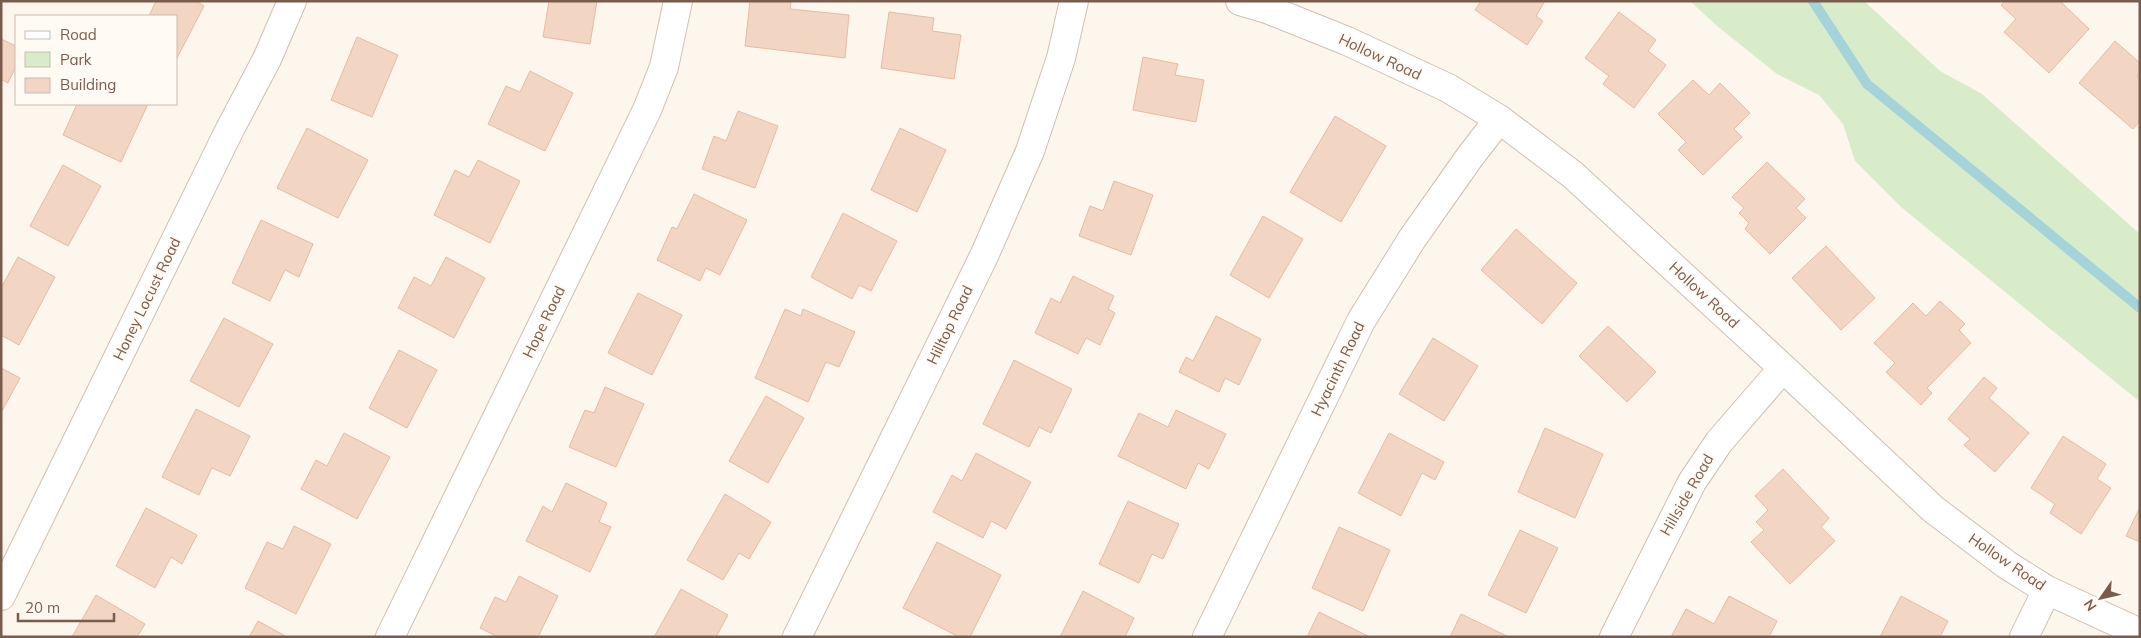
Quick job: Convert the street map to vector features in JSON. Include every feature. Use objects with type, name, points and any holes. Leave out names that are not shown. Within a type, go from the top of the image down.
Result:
[{"type":"street","name":"Honey Locust Road","points":[[1,596],[230,129],[267,59],[292,1]]},
{"type":"street","name":"Hope Road","points":[[390,637],[647,110],[664,66],[678,1]]},
{"type":"street","name":"Hilltop Road","points":[[797,637],[984,256],[1015,186],[1030,151],[1061,58],[1074,1]]},
{"type":"street","name":"Hollow Road","points":[[1240,1],[1267,9],[1347,41],[1448,88],[1499,120],[1573,175],[1933,509],[2007,565],[2047,590],[2140,633]]},
{"type":"street","name":"Hyacinth Road","points":[[1207,637],[1361,321],[1412,239],[1469,158],[1499,120]]},
{"type":"street","name":"Hillside Road","points":[[1614,637],[1692,482],[1719,442],[1783,368]]},
{"type":"street","points":[[2024,637],[2047,590]]},
{"type":"green space","points":[[1690,1],[1864,1],[1940,71],[1982,94],[2140,234],[2140,402],[1901,207],[1855,161],[1843,124],[1819,95],[1777,74],[1717,26]]},
{"type":"building","points":[[156,1],[196,1],[204,6],[178,56],[178,15],[149,15]]},
{"type":"building","points":[[549,1],[597,1],[590,44],[543,37]]},
{"type":"building","points":[[750,1],[791,1],[790,9],[849,15],[845,58],[745,46]]},
{"type":"building","points":[[1481,1],[1545,1],[1536,16],[1543,21],[1527,45],[1475,10]]},
{"type":"building","points":[[2005,1],[2063,1],[2062,3],[2089,29],[2049,73],[2004,32],[2016,19],[2001,5]]},
{"type":"building","points":[[889,12],[934,18],[932,31],[961,35],[954,79],[881,68]]},
{"type":"building","points":[[1619,12],[1656,40],[1648,51],[1666,65],[1634,108],[1603,84],[1609,76],[1585,58]]},
{"type":"building","points":[[357,37],[398,55],[372,117],[331,100]]},
{"type":"building","points":[[1,39],[15,46],[15,68],[8,83],[1,79]]},
{"type":"building","points":[[2115,41],[2140,63],[2140,73],[2137,76],[2140,79],[2140,121],[2133,129],[2079,83]]},
{"type":"building","points":[[1143,57],[1178,64],[1175,75],[1204,80],[1196,122],[1133,110]]},
{"type":"building","points":[[530,71],[573,93],[545,151],[488,124],[506,86],[520,92]]},
{"type":"building","points":[[1693,80],[1709,95],[1720,83],[1750,113],[1734,129],[1742,137],[1703,175],[1678,150],[1686,142],[1658,114]]},
{"type":"building","points":[[77,105],[148,105],[121,162],[63,135]]},
{"type":"building","points":[[738,111],[778,126],[755,188],[702,169],[714,136],[726,141]]},
{"type":"building","points":[[1335,116],[1386,146],[1341,222],[1290,192]]},
{"type":"building","points":[[307,128],[368,160],[338,218],[277,188]]},
{"type":"building","points":[[900,128],[946,150],[917,212],[871,190]]},
{"type":"building","points":[[478,160],[520,181],[490,243],[434,215],[455,170],[469,177]]},
{"type":"building","points":[[1767,162],[1805,199],[1796,208],[1806,218],[1770,254],[1745,229],[1749,223],[1739,213],[1744,208],[1732,197]]},
{"type":"building","points":[[63,165],[101,186],[68,246],[30,226]]},
{"type":"building","points":[[1114,181],[1153,195],[1131,255],[1079,236],[1090,206],[1103,211]]},
{"type":"building","points":[[694,194],[747,220],[720,275],[706,268],[700,281],[657,260],[672,227],[677,229]]},
{"type":"building","points":[[843,213],[897,241],[871,291],[859,285],[852,299],[811,277]]},
{"type":"building","points":[[1263,216],[1303,239],[1269,298],[1230,275]]},
{"type":"building","points":[[261,220],[313,244],[299,277],[285,270],[270,301],[232,283]]},
{"type":"building","points":[[1516,229],[1577,283],[1542,324],[1481,270]]},
{"type":"building","points":[[1826,246],[1875,298],[1841,330],[1792,278]]},
{"type":"building","points":[[18,257],[55,277],[19,345],[1,335],[1,288]]},
{"type":"building","points":[[446,257],[485,278],[454,338],[398,308],[414,277],[431,286]]},
{"type":"building","points":[[1073,276],[1114,296],[1108,309],[1115,313],[1100,345],[1086,338],[1078,354],[1035,333],[1051,298],[1060,303]]},
{"type":"building","points":[[638,293],[682,315],[652,375],[608,353]]},
{"type":"building","points":[[1940,301],[1965,324],[1959,330],[1971,343],[1927,388],[1932,393],[1921,405],[1886,372],[1895,363],[1874,343],[1913,303],[1926,316]]},
{"type":"building","points":[[785,309],[801,316],[803,309],[855,332],[839,367],[826,362],[808,402],[755,378]]},
{"type":"building","points":[[1216,316],[1261,339],[1239,385],[1225,378],[1219,392],[1179,372],[1186,357],[1193,361]]},
{"type":"building","points":[[224,318],[273,344],[239,407],[190,381]]},
{"type":"building","points":[[1608,326],[1656,372],[1627,402],[1579,356]]},
{"type":"building","points":[[1433,338],[1478,366],[1444,421],[1399,394]]},
{"type":"building","points":[[399,350],[437,370],[407,428],[369,408]]},
{"type":"building","points":[[1014,360],[1072,389],[1051,433],[1039,427],[1029,447],[983,424]]},
{"type":"building","points":[[1,368],[20,378],[1,413]]},
{"type":"building","points":[[1984,377],[1997,388],[1989,398],[2029,433],[1995,472],[1964,445],[1970,439],[1948,419]]},
{"type":"building","points":[[605,387],[644,404],[616,467],[569,447],[585,410],[594,413]]},
{"type":"building","points":[[766,396],[804,418],[768,483],[729,461]]},
{"type":"building","points":[[196,409],[250,436],[230,476],[212,468],[199,495],[162,477]]},
{"type":"building","points":[[1176,410],[1226,434],[1209,469],[1198,463],[1186,489],[1118,456],[1139,413],[1168,427]]},
{"type":"building","points":[[1545,428],[1603,454],[1575,518],[1518,492]]},
{"type":"building","points":[[344,433],[390,457],[357,519],[301,489],[316,460],[327,466]]},
{"type":"building","points":[[1389,433],[1444,462],[1435,480],[1422,473],[1401,516],[1358,493]]},
{"type":"building","points":[[2063,436],[2106,464],[2097,479],[2111,488],[2081,534],[2050,513],[2055,504],[2031,488]]},
{"type":"building","points":[[976,453],[1031,482],[1006,529],[991,521],[983,538],[933,512],[952,475],[962,481]]},
{"type":"building","points":[[1783,469],[1829,518],[1821,527],[1835,541],[1790,584],[1751,542],[1764,530],[1756,522],[1768,510],[1755,496]]},
{"type":"building","points":[[566,483],[607,503],[599,522],[611,527],[590,572],[526,541],[543,506],[552,512]]},
{"type":"building","points":[[725,494],[771,522],[749,559],[739,553],[723,580],[687,560]]},
{"type":"building","points":[[1128,501],[1179,524],[1163,559],[1152,554],[1139,583],[1099,564]]},
{"type":"building","points":[[2140,507],[2140,542],[2126,536]]},
{"type":"building","points":[[146,508],[197,535],[182,564],[171,557],[155,588],[116,566]]},
{"type":"building","points":[[294,526],[331,544],[296,614],[245,588],[267,542],[283,549]]},
{"type":"building","points":[[1339,527],[1390,550],[1363,611],[1312,588]]},
{"type":"building","points":[[1520,530],[1558,548],[1526,613],[1488,595]]},
{"type":"building","points":[[937,542],[1001,575],[970,637],[959,637],[903,608]]},
{"type":"building","points":[[519,576],[558,596],[538,637],[498,637],[480,628],[495,597],[506,602]]},
{"type":"building","points":[[681,589],[728,615],[716,637],[654,637]]},
{"type":"building","points":[[1083,591],[1134,618],[1125,637],[1060,637]]},
{"type":"building","points":[[96,595],[145,624],[137,637],[72,637]]},
{"type":"building","points":[[1729,596],[1777,621],[1769,637],[1671,637],[1686,609],[1714,624]]},
{"type":"building","points":[[1901,596],[1948,621],[1940,637],[1880,637]]},
{"type":"building","points":[[1319,612],[1370,637],[1307,637]]},
{"type":"building","points":[[1461,614],[1509,637],[1450,637]]},
{"type":"building","points":[[258,621],[287,637],[249,637]]},
{"type":"waterway","points":[[1813,1],[1867,84],[2140,308]]}]
